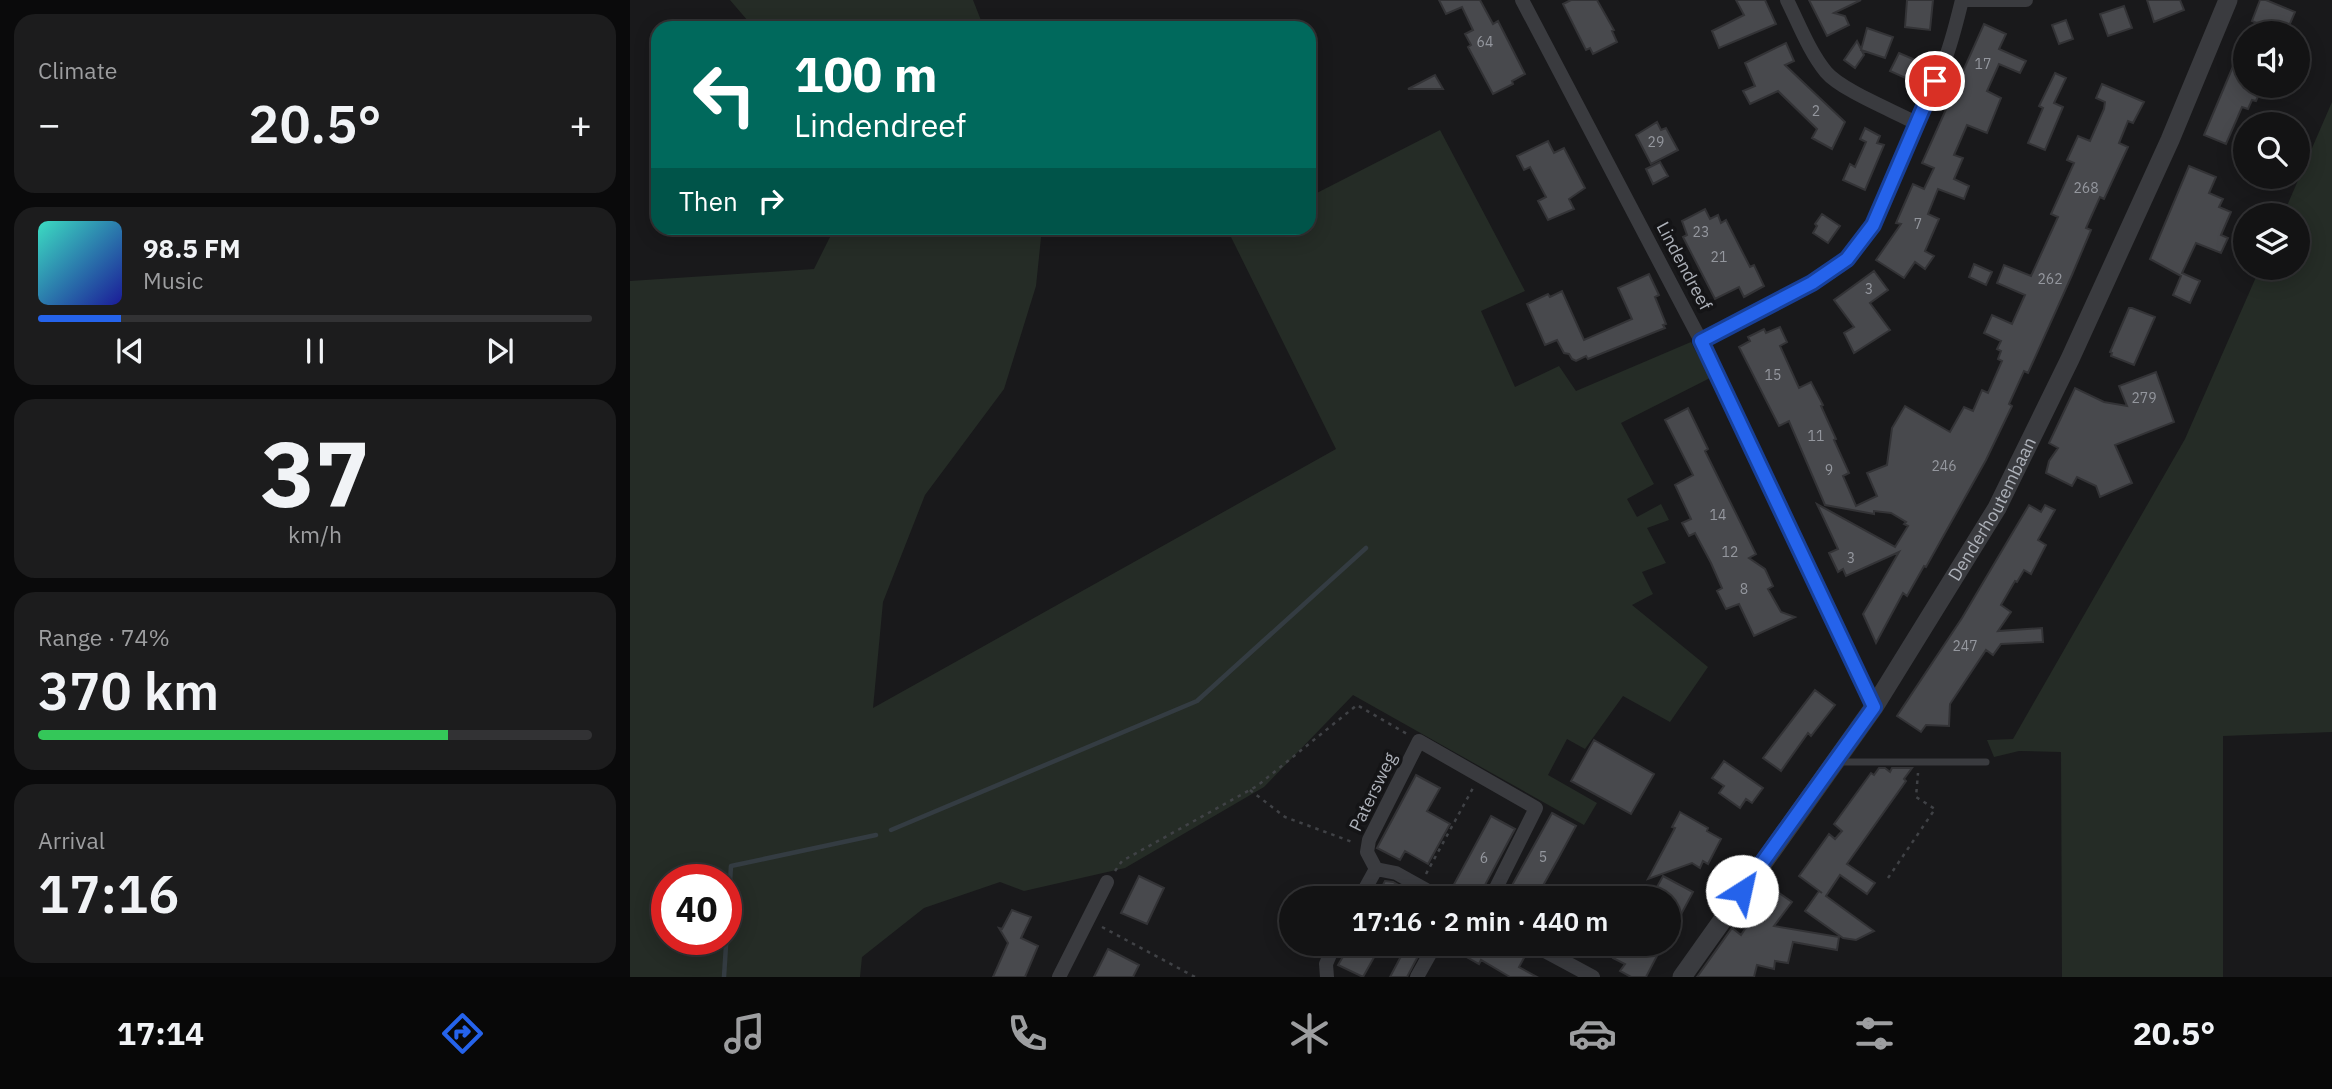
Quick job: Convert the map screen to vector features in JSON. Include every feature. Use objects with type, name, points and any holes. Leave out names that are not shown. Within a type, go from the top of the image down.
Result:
[{"type":"street","name":"Lindendreef","points":[[1522,0],[1701,341],[1874,707]]},
{"type":"street","points":[[1787,0],[1813,54],[1828,75],[1841,85],[1916,123]]},
{"type":"street","points":[[1701,341],[1812,283],[1847,259],[1873,225],[1945,60],[1962,0],[2026,0]]},
{"type":"street","name":"Denderhoutembaan","points":[[1682,977],[1874,707],[1997,508],[2076,347],[2170,140],[2228,0]]},
{"type":"street","points":[[1419,741],[1536,808],[1497,886]]},
{"type":"street","name":"Patersweg","points":[[1376,869],[1367,852],[1368,846],[1419,741]]},
{"type":"street","points":[[1367,886],[1376,869],[1396,873],[1419,886]]},
{"type":"street","points":[[1059,977],[1107,882]]},
{"type":"street","points":[[1327,977],[1325,964],[1329,956]]},
{"type":"street","points":[[1417,977],[1429,956]]},
{"type":"street","points":[[1554,956],[1593,977]]},
{"type":"lane","points":[[1834,762],[1986,762]]},
{"type":"path","points":[[1107,882],[1122,861],[1250,790],[1357,705],[1419,741]]},
{"type":"path","points":[[1888,878],[1935,809],[1916,797],[1919,762]]},
{"type":"path","points":[[1419,886],[1480,776]]},
{"type":"path","points":[[1250,790],[1285,817],[1368,846]]},
{"type":"path","points":[[1088,919],[1195,977]]},
{"type":"shaded area","points":[[730,0],[973,0],[981,21],[748,21]]},
{"type":"shaded area","points":[[2332,102],[2332,732],[2223,736],[2223,977],[2062,977],[2061,752],[2019,751],[1994,757],[1987,740],[2013,739],[2185,439],[2255,280],[2310,280],[2310,203],[2288,203],[2294,189],[2310,189],[2310,153]]},
{"type":"shaded area","points":[[1440,130],[1525,291],[1481,311],[1515,387],[1559,366],[1576,391],[1691,342],[1710,378],[1621,423],[1654,484],[1627,499],[1637,517],[1661,504],[1669,520],[1647,528],[1666,563],[1642,572],[1653,594],[1632,605],[1708,667],[1670,722],[1623,696],[1585,749],[1567,739],[1548,775],[1597,803],[1584,825],[1353,695],[1264,787],[1125,868],[1024,891],[1000,882],[924,908],[862,957],[860,977],[630,977],[630,281],[814,269],[830,235],[1041,235],[1036,286],[1004,389],[925,495],[883,602],[873,708],[1336,449],[1231,237],[1316,235],[1316,193]]},
{"type":"building","points":[[1439,0],[1480,0],[1493,24],[1498,21],[1525,74],[1512,81],[1513,84],[1493,94],[1468,47],[1471,45],[1465,34],[1473,30],[1462,7],[1446,14]]},
{"type":"building","points":[[1571,0],[1597,0],[1614,30],[1612,31],[1617,42],[1593,54],[1590,48],[1586,50],[1563,4]]},
{"type":"building","points":[[1736,0],[1765,0],[1776,24],[1719,48],[1712,31],[1744,15]]},
{"type":"building","points":[[1809,0],[1861,0],[1834,13],[1845,16],[1849,25],[1827,36]]},
{"type":"building","points":[[1907,0],[1933,0],[1930,30],[1905,27]]},
{"type":"building","points":[[2147,0],[2180,0],[2184,10],[2154,22]]},
{"type":"building","points":[[2260,0],[2295,12],[2291,21],[2252,21]]},
{"type":"building","points":[[2124,6],[2132,28],[2108,36],[2100,14]]},
{"type":"building","points":[[2066,20],[2073,39],[2059,44],[2052,25]]},
{"type":"building","points":[[1984,24],[2006,34],[1999,49],[2026,61],[2020,73],[1999,64],[1987,91],[2001,98],[1987,133],[1967,125],[1954,155],[1963,158],[1954,179],[1969,186],[1964,199],[1938,189],[1928,214],[1939,219],[1925,251],[1934,256],[1925,269],[1915,262],[1904,278],[1876,260],[1901,224],[1896,223],[1913,184],[1924,189],[1934,168],[1922,163]]},
{"type":"building","points":[[1867,28],[1893,37],[1885,58],[1861,50]]},
{"type":"building","points":[[1857,41],[1864,55],[1855,68],[1844,60]]},
{"type":"building","points":[[1786,43],[1794,61],[1785,65],[1845,122],[1832,149],[1812,138],[1817,129],[1778,91],[1750,104],[1743,91],[1755,86],[1745,63]]},
{"type":"building","points":[[1899,53],[1920,62],[1912,81],[1890,71]]},
{"type":"building","points":[[2233,66],[2233,98],[2257,98],[2256,101],[2252,100],[2248,109],[2242,107],[2240,112],[2233,112],[2233,128],[2226,144],[2204,135]]},
{"type":"building","points":[[2055,73],[2066,78],[2054,103],[2063,107],[2045,150],[2028,143],[2043,108],[2039,106]]},
{"type":"building","points":[[1435,75],[1443,89],[1408,89]]},
{"type":"building","points":[[2102,84],[2144,102],[2133,123],[2128,121],[2119,143],[2128,147],[2104,199],[2100,197],[2086,228],[2091,230],[2072,275],[2028,373],[2024,371],[2009,404],[2012,406],[1986,460],[1926,567],[1924,566],[1907,596],[1903,593],[1876,643],[1863,614],[1899,552],[1846,576],[1843,569],[1838,572],[1829,553],[1838,549],[1817,504],[1895,547],[1908,526],[1891,513],[1874,511],[1874,514],[1825,505],[1789,421],[1779,426],[1739,347],[1750,341],[1748,337],[1764,329],[1766,333],[1780,327],[1787,342],[1780,346],[1799,388],[1811,382],[1823,405],[1821,406],[1836,439],[1834,440],[1849,473],[1843,476],[1856,506],[1877,496],[1867,473],[1887,465],[1892,428],[1905,406],[1950,432],[1964,407],[1973,411],[1982,390],[1988,393],[2002,361],[1998,359],[2001,351],[1997,349],[2001,341],[1984,333],[1992,315],[2012,324],[2025,295],[1997,283],[2004,265],[2031,276],[2058,217],[2051,214],[2074,163],[2067,160],[2078,136],[2090,141],[2104,109],[2105,102],[2096,98]]},
{"type":"building","points":[[1657,122],[1661,130],[1666,128],[1678,150],[1651,164],[1636,135]]},
{"type":"building","points":[[1865,128],[1880,136],[1877,143],[1884,145],[1865,190],[1843,180],[1850,164],[1855,167],[1866,142],[1860,139]]},
{"type":"building","points":[[1548,141],[1554,153],[1564,148],[1585,188],[1569,199],[1574,209],[1548,220],[1538,201],[1546,197],[1530,167],[1524,170],[1517,156]]},
{"type":"building","points":[[1660,162],[1668,176],[1653,184],[1646,169]]},
{"type":"building","points":[[2189,166],[2216,177],[2209,193],[2223,199],[2219,207],[2231,212],[2221,235],[2228,238],[2221,253],[2196,243],[2182,273],[2200,281],[2190,303],[2173,295],[2181,276],[2150,259]]},
{"type":"building","points":[[1705,209],[1710,219],[1718,215],[1721,223],[1726,220],[1750,267],[1754,265],[1764,286],[1744,297],[1739,287],[1715,299],[1683,237],[1687,235],[1682,221]]},
{"type":"building","points":[[1822,214],[1840,226],[1828,243],[1813,233]]},
{"type":"building","points":[[1974,264],[1992,272],[1986,285],[1969,277]]},
{"type":"building","points":[[1874,271],[1888,290],[1870,303],[1890,330],[1854,353],[1844,333],[1854,327],[1834,300]]},
{"type":"building","points":[[1649,274],[1659,295],[1655,297],[1666,324],[1663,325],[1665,328],[1588,359],[1586,356],[1576,361],[1564,353],[1557,340],[1545,345],[1527,304],[1562,291],[1584,340],[1632,319],[1618,288]]},
{"type":"building","points":[[2129,308],[2155,317],[2134,365],[2111,356],[2110,352]]},
{"type":"building","points":[[2156,372],[2174,422],[2115,445],[2132,483],[2100,497],[2096,486],[2077,477],[2072,486],[2046,473],[2049,461],[2058,448],[2049,443],[2075,388],[2104,402],[2127,406],[2119,386]]},
{"type":"building","points":[[1688,408],[1708,449],[1705,451],[1756,554],[1749,558],[1765,569],[1773,586],[1768,589],[1781,612],[1795,617],[1754,636],[1739,604],[1726,609],[1717,591],[1722,588],[1711,563],[1695,533],[1689,536],[1682,523],[1691,519],[1675,485],[1693,475],[1665,420]]},
{"type":"building","points":[[2029,505],[2041,512],[2045,505],[2055,510],[2038,540],[2046,545],[2031,574],[2024,570],[2001,605],[2011,612],[1998,631],[2042,628],[2043,642],[2001,644],[1993,655],[1986,650],[1950,704],[1949,726],[1926,725],[1921,732],[1897,716],[1962,618]]},
{"type":"building","points":[[1815,690],[1835,705],[1811,736],[1808,733],[1781,771],[1763,758]]},
{"type":"building","points":[[1594,740],[1654,774],[1631,814],[1571,781]]},
{"type":"building","points":[[1724,761],[1763,788],[1752,803],[1746,799],[1740,808],[1719,793],[1724,786],[1712,778]]},
{"type":"building","points":[[1879,768],[1890,772],[1892,768],[1912,768],[1904,779],[1906,781],[1847,864],[1875,883],[1867,894],[1840,875],[1826,896],[1874,931],[1856,940],[1843,938],[1805,911],[1819,891],[1822,893],[1799,876],[1829,834],[1835,839],[1842,831],[1834,824],[1871,773],[1874,775]]},
{"type":"building","points":[[1416,775],[1440,788],[1427,811],[1450,824],[1428,864],[1405,851],[1400,860],[1377,848]]},
{"type":"building","points":[[1680,812],[1721,839],[1708,864],[1703,861],[1700,868],[1692,863],[1648,879],[1675,828],[1672,827]]},
{"type":"building","points":[[1552,813],[1576,826],[1543,886],[1512,886]]},
{"type":"building","points":[[1491,816],[1515,829],[1484,886],[1453,886]]},
{"type":"building","points":[[1139,876],[1164,888],[1147,924],[1121,913]]},
{"type":"building","points":[[1663,876],[1693,892],[1681,914],[1681,886],[1658,886]]},
{"type":"building","points":[[1385,881],[1400,886],[1382,886]]},
{"type":"building","points":[[1772,888],[1792,902],[1774,926],[1839,937],[1837,950],[1793,942],[1788,963],[1775,961],[1774,969],[1757,965],[1754,977],[1697,977],[1732,928],[1741,935]]},
{"type":"building","points":[[1012,910],[1031,917],[1021,938],[1038,946],[1025,977],[993,977],[1008,943],[999,928],[1002,929]]},
{"type":"building","points":[[1108,949],[1139,965],[1133,977],[1094,977]]},
{"type":"building","points":[[1343,956],[1375,956],[1363,977],[1338,965]]},
{"type":"building","points":[[1401,956],[1418,956],[1407,977],[1390,977]]},
{"type":"building","points":[[1465,956],[1525,956],[1519,967],[1537,977],[1510,977],[1481,960],[1479,964]]},
{"type":"building","points":[[1657,956],[1646,977],[1631,977],[1620,971],[1625,964],[1613,958]]},
{"type":"waterway","points":[[891,830],[1197,701],[1366,548]]},
{"type":"waterway","points":[[724,977],[731,866],[876,835]]},
{"type":"route","points":[[1742,891],[1874,707],[1701,341],[1831,272],[1862,243],[1900,167],[1935,81]]}]
